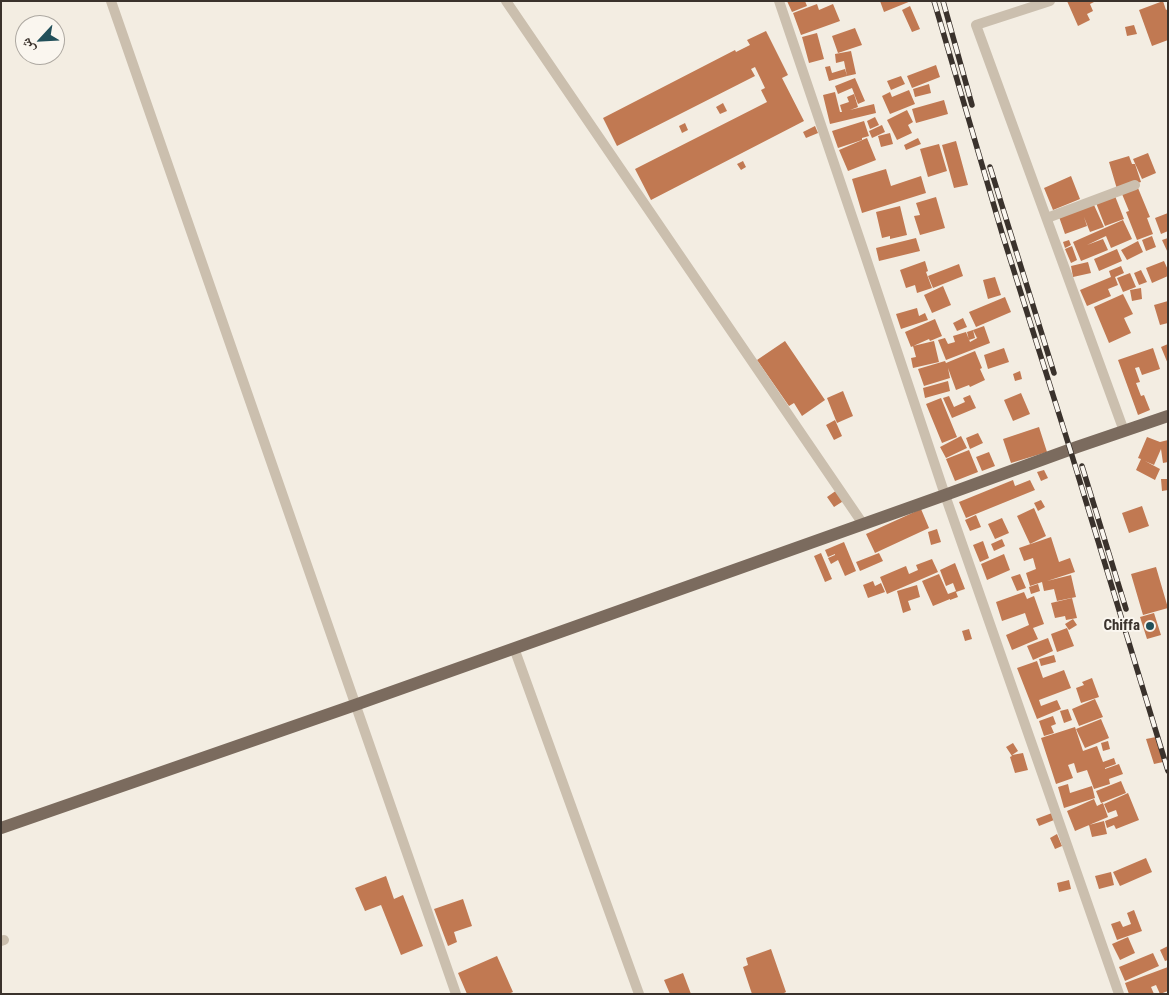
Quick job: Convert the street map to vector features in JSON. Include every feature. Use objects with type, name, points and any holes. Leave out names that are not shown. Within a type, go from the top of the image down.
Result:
[{"type":"main road","points":[[1,828],[355,705],[1076,447],[1168,416]]},
{"type":"street","points":[[111,1],[456,994]]},
{"type":"street","points":[[506,1],[863,524]]},
{"type":"street","points":[[779,1],[945,495],[1119,994]]},
{"type":"street","points":[[1050,1],[976,26],[1124,431]]},
{"type":"street","points":[[1047,218],[1135,185]]},
{"type":"street","points":[[514,648],[639,994]]},
{"type":"building","points":[[787,1],[805,1],[807,6],[792,12]]},
{"type":"building","points":[[880,1],[911,1],[884,12]]},
{"type":"building","points":[[1067,1],[1096,1],[1090,4],[1093,11],[1087,14],[1090,20],[1078,26]]},
{"type":"building","points":[[1163,1],[1166,10],[1168,9],[1168,40],[1152,46],[1139,10]]},
{"type":"building","points":[[817,4],[819,10],[833,4],[840,21],[801,35],[793,13]]},
{"type":"building","points":[[910,6],[920,29],[912,32],[902,10]]},
{"type":"building","points":[[1134,25],[1137,34],[1127,36],[1125,27]]},
{"type":"building","points":[[855,28],[862,45],[838,53],[832,36]]},
{"type":"building","points":[[766,31],[788,75],[782,78],[804,121],[651,200],[635,169],[767,102],[761,90],[765,88],[755,67],[751,69],[755,76],[617,146],[603,118],[735,50],[736,52],[750,45],[747,40]]},
{"type":"building","points":[[817,33],[824,59],[809,63],[802,37]]},
{"type":"building","points":[[851,51],[856,74],[847,76],[844,61],[836,63],[835,54]]},
{"type":"building","points":[[936,65],[940,77],[912,88],[907,76]]},
{"type":"building","points":[[830,66],[832,73],[845,69],[847,76],[829,81],[825,67]]},
{"type":"building","points":[[901,76],[905,84],[891,90],[887,81]]},
{"type":"building","points":[[855,78],[865,101],[858,104],[852,88],[838,94],[835,86]]},
{"type":"building","points":[[929,84],[931,93],[915,97],[913,89]]},
{"type":"building","points":[[909,90],[915,104],[890,114],[882,96],[890,92],[892,97]]},
{"type":"building","points":[[835,92],[840,112],[842,112],[840,105],[849,102],[847,97],[854,94],[858,107],[850,110],[874,104],[876,113],[830,124],[823,95]]},
{"type":"building","points":[[944,100],[948,114],[916,123],[912,109]]},
{"type":"building","points":[[723,103],[727,111],[720,114],[716,107]]},
{"type":"building","points":[[907,110],[913,122],[908,125],[912,133],[897,140],[887,120]]},
{"type":"building","points":[[875,117],[879,125],[870,129],[867,121]]},
{"type":"building","points":[[864,121],[869,136],[838,148],[832,131]]},
{"type":"building","points":[[685,123],[688,130],[682,133],[679,126]]},
{"type":"building","points":[[882,125],[885,132],[872,138],[869,131]]},
{"type":"building","points":[[815,126],[818,133],[806,138],[803,132]]},
{"type":"building","points":[[890,133],[893,144],[881,147],[878,136]]},
{"type":"building","points":[[867,138],[876,160],[848,171],[839,150]]},
{"type":"building","points":[[918,138],[921,144],[906,150],[904,145]]},
{"type":"building","points":[[956,141],[968,185],[954,188],[942,145]]},
{"type":"building","points":[[939,144],[947,171],[928,177],[920,149]]},
{"type":"building","points":[[1148,153],[1156,173],[1142,179],[1133,159]]},
{"type":"building","points":[[1129,156],[1132,164],[1135,164],[1141,182],[1117,189],[1109,162]]},
{"type":"building","points":[[743,161],[746,167],[741,170],[737,164]]},
{"type":"building","points":[[886,169],[891,186],[921,176],[926,193],[862,213],[852,179]]},
{"type":"building","points":[[1071,176],[1080,199],[1053,210],[1044,188]]},
{"type":"building","points":[[1138,188],[1150,217],[1147,218],[1153,234],[1137,240],[1126,212],[1129,211],[1122,194]]},
{"type":"building","points":[[1115,196],[1124,219],[1105,226],[1096,203],[1094,205],[1104,227],[1090,232],[1084,217],[1087,226],[1065,234],[1058,214]]},
{"type":"building","points":[[936,197],[945,228],[920,235],[914,216],[920,215],[916,203]]},
{"type":"building","points":[[900,206],[907,235],[890,239],[890,236],[882,238],[876,212]]},
{"type":"building","points":[[1168,213],[1168,231],[1161,234],[1155,218]]},
{"type":"building","points":[[1123,220],[1132,239],[1111,248],[1106,236],[1087,245],[1103,239],[1108,250],[1081,261],[1073,242]]},
{"type":"building","points":[[1152,236],[1156,247],[1146,251],[1142,240]]},
{"type":"building","points":[[916,238],[920,251],[879,261],[876,248]]},
{"type":"building","points":[[1168,238],[1168,253],[1162,240]]},
{"type":"building","points":[[1069,240],[1071,245],[1065,248],[1063,242]]},
{"type":"building","points":[[1138,241],[1143,252],[1127,260],[1121,250]]},
{"type":"building","points":[[1072,246],[1077,260],[1071,263],[1065,249]]},
{"type":"building","points":[[1117,249],[1122,261],[1099,271],[1094,259]]},
{"type":"building","points":[[925,261],[928,271],[926,272],[932,288],[917,293],[915,285],[906,288],[900,270]]},
{"type":"building","points":[[1164,261],[1168,270],[1168,276],[1152,283],[1146,268]]},
{"type":"building","points":[[1088,262],[1091,273],[1073,277],[1071,266]]},
{"type":"building","points":[[959,264],[963,276],[933,288],[928,276]]},
{"type":"building","points":[[1121,266],[1124,273],[1115,277],[1118,285],[1108,289],[1111,296],[1087,306],[1080,290],[1111,277],[1109,271]]},
{"type":"building","points":[[1141,270],[1147,282],[1139,285],[1134,273]]},
{"type":"building","points":[[1130,273],[1136,287],[1123,292],[1117,278]]},
{"type":"building","points":[[995,277],[1001,295],[988,299],[983,280]]},
{"type":"building","points":[[943,286],[951,305],[932,313],[924,295]]},
{"type":"building","points":[[1141,288],[1142,299],[1132,301],[1130,290]]},
{"type":"building","points":[[1123,294],[1133,314],[1124,318],[1131,333],[1109,343],[1094,307]]},
{"type":"building","points":[[1005,297],[1011,312],[976,327],[969,312]]},
{"type":"building","points":[[1168,301],[1168,323],[1160,325],[1154,305]]},
{"type":"building","points":[[917,308],[919,316],[925,313],[928,320],[901,329],[896,314]]},
{"type":"building","points":[[963,318],[967,327],[957,331],[953,323]]},
{"type":"building","points":[[935,319],[942,336],[930,341],[929,339],[911,347],[905,332]]},
{"type":"building","points":[[984,326],[990,343],[946,360],[938,340],[945,338],[948,344],[955,342],[953,336],[966,332],[970,342],[979,337],[977,338],[973,330]]},
{"type":"building","points":[[973,330],[975,338],[969,340],[967,332]]},
{"type":"building","points":[[785,341],[825,400],[802,416],[794,403],[789,406],[757,360]]},
{"type":"building","points":[[934,341],[939,362],[913,368],[911,358],[916,357],[913,346]]},
{"type":"building","points":[[1168,344],[1168,364],[1161,347]]},
{"type":"building","points":[[1004,348],[1009,362],[988,369],[984,355]]},
{"type":"building","points":[[1153,348],[1160,369],[1142,375],[1139,367],[1135,368],[1140,382],[1136,383],[1141,396],[1144,395],[1150,410],[1138,415],[1118,360]]},
{"type":"building","points":[[975,351],[985,380],[970,387],[969,385],[956,390],[948,368],[950,378],[924,386],[918,369],[945,361],[946,363]]},
{"type":"building","points":[[1020,371],[1022,379],[1015,381],[1013,374]]},
{"type":"building","points":[[948,381],[950,391],[925,398],[923,388]]},
{"type":"building","points":[[843,391],[853,416],[837,423],[827,398]]},
{"type":"building","points":[[1021,393],[1030,414],[1013,421],[1004,400]]},
{"type":"building","points":[[970,395],[976,408],[952,418],[943,398],[949,396],[954,407],[965,402],[963,398]]},
{"type":"building","points":[[941,398],[957,437],[942,443],[926,404]]},
{"type":"building","points":[[835,420],[842,436],[834,440],[826,425]]},
{"type":"building","points":[[1039,427],[1047,452],[1011,463],[1003,439]]},
{"type":"building","points":[[978,433],[983,443],[970,449],[966,438]]},
{"type":"building","points":[[961,436],[967,448],[946,458],[940,447]]},
{"type":"building","points":[[1147,437],[1160,442],[1168,440],[1168,462],[1163,463],[1161,449],[1154,465],[1145,461],[1160,469],[1155,480],[1136,470],[1141,459],[1138,458]]},
{"type":"building","points":[[969,450],[978,472],[955,481],[946,459]]},
{"type":"building","points":[[989,452],[995,466],[982,471],[976,457]]},
{"type":"building","points":[[1044,470],[1048,478],[1041,481],[1037,472]]},
{"type":"building","points":[[1161,479],[1168,479],[1168,490],[1162,491]]},
{"type":"building","points":[[1013,480],[1015,486],[1030,480],[1035,490],[966,518],[959,502]]},
{"type":"building","points":[[837,490],[845,500],[834,507],[827,497]]},
{"type":"building","points":[[1041,500],[1045,507],[1038,511],[1034,503]]},
{"type":"building","points":[[1142,506],[1149,526],[1129,533],[1122,513]]},
{"type":"building","points":[[1034,508],[1046,536],[1030,544],[1017,516]]},
{"type":"building","points":[[921,509],[929,528],[875,553],[866,534]]},
{"type":"building","points":[[976,515],[981,527],[970,531],[965,520]]},
{"type":"building","points":[[1002,518],[1009,533],[995,539],[988,524]]},
{"type":"building","points":[[937,529],[941,542],[931,545],[928,532]]},
{"type":"building","points":[[1051,537],[1059,562],[1070,558],[1075,572],[1047,581],[1071,575],[1076,597],[1057,601],[1054,589],[1044,591],[1042,582],[1030,586],[1026,573],[1036,569],[1033,558],[1024,561],[1019,548]]},
{"type":"building","points":[[1002,539],[1005,546],[994,551],[991,544]]},
{"type":"building","points":[[983,541],[989,558],[980,562],[973,545]]},
{"type":"building","points":[[844,542],[856,571],[845,576],[838,560],[831,564],[828,558],[835,554],[828,557],[825,550]]},
{"type":"building","points":[[821,553],[832,579],[825,582],[814,556]]},
{"type":"building","points":[[879,553],[883,561],[860,571],[856,562]]},
{"type":"building","points":[[1004,554],[1010,570],[987,580],[981,564]]},
{"type":"building","points":[[932,559],[938,572],[887,594],[880,577],[906,566],[909,574],[918,570],[916,565]]},
{"type":"building","points":[[955,563],[965,589],[956,592],[958,597],[933,606],[922,581],[939,574],[948,594],[956,591],[953,583],[946,586],[940,570]]},
{"type":"building","points":[[1156,567],[1168,608],[1143,615],[1131,574]]},
{"type":"building","points":[[1020,574],[1026,588],[1017,591],[1011,577]]},
{"type":"building","points":[[873,581],[875,586],[881,583],[885,592],[868,598],[863,585]]},
{"type":"building","points":[[1038,584],[1040,591],[1031,594],[1029,587]]},
{"type":"building","points":[[917,585],[920,597],[908,601],[911,610],[903,613],[897,591]]},
{"type":"building","points":[[1024,592],[1027,599],[1034,596],[1044,624],[1033,628],[1038,639],[1012,650],[1006,635],[1029,625],[1025,613],[1002,621],[996,602]]},
{"type":"building","points":[[1072,598],[1077,618],[1066,620],[1065,616],[1055,618],[1051,603]]},
{"type":"building","name":"Chiffa","points":[[1154,613],[1161,635],[1147,639],[1140,617]]},
{"type":"building","points":[[1073,619],[1077,625],[1069,630],[1065,624]]},
{"type":"building","points":[[1067,628],[1074,646],[1057,652],[1051,634]]},
{"type":"building","points":[[969,629],[972,639],[965,641],[962,631]]},
{"type":"building","points":[[1048,638],[1053,651],[1033,660],[1027,646]]},
{"type":"building","points":[[1054,655],[1056,662],[1041,666],[1039,659]]},
{"type":"building","points":[[1037,661],[1043,678],[1064,670],[1071,688],[1039,700],[1041,706],[1057,700],[1061,709],[1037,719],[1017,668]]},
{"type":"building","points":[[1092,678],[1099,697],[1081,703],[1076,688],[1084,685],[1082,682]]},
{"type":"building","points":[[1095,699],[1103,717],[1079,726],[1072,709]]},
{"type":"building","points":[[1068,709],[1072,720],[1064,723],[1060,711]]},
{"type":"building","points":[[1053,716],[1056,724],[1051,726],[1054,733],[1044,736],[1039,721]]},
{"type":"building","points":[[1101,719],[1109,738],[1085,748],[1076,729]]},
{"type":"building","points":[[1075,727],[1083,751],[1097,746],[1103,762],[1114,758],[1116,764],[1105,769],[1119,764],[1123,774],[1109,779],[1110,784],[1094,789],[1087,770],[1077,773],[1074,763],[1068,765],[1073,778],[1056,784],[1041,738]]},
{"type":"building","points":[[1156,737],[1163,762],[1154,764],[1146,739]]},
{"type":"building","points":[[1108,741],[1110,749],[1103,751],[1101,743]]},
{"type":"building","points":[[1013,743],[1018,751],[1012,755],[1023,753],[1028,770],[1015,773],[1010,757],[1012,756],[1006,747]]},
{"type":"building","points":[[1121,781],[1126,793],[1101,803],[1096,791]]},
{"type":"building","points":[[1068,784],[1070,793],[1092,786],[1095,798],[1064,808],[1058,787]]},
{"type":"building","points":[[1128,793],[1139,820],[1116,829],[1114,825],[1107,828],[1105,821],[1118,816],[1116,810],[1108,813],[1104,804]]},
{"type":"building","points":[[1094,799],[1097,806],[1103,803],[1108,817],[1075,831],[1067,811]]},
{"type":"building","points":[[1052,813],[1054,820],[1039,826],[1036,819]]},
{"type":"building","points":[[1104,821],[1107,834],[1092,837],[1089,825]]},
{"type":"building","points":[[1057,834],[1062,846],[1055,849],[1050,838]]},
{"type":"building","points":[[1146,858],[1152,872],[1120,886],[1113,872]]},
{"type":"building","points":[[1111,872],[1114,885],[1099,889],[1095,876]]},
{"type":"building","points":[[386,876],[394,899],[403,895],[423,946],[401,955],[381,905],[365,911],[355,888]]},
{"type":"building","points":[[1069,880],[1071,889],[1059,892],[1057,883]]},
{"type":"building","points":[[463,899],[472,926],[454,932],[457,942],[448,946],[434,909]]},
{"type":"building","points":[[1134,910],[1142,931],[1117,940],[1111,924],[1120,921],[1123,927],[1131,924],[1127,913]]},
{"type":"building","points":[[1128,937],[1135,953],[1120,960],[1112,944]]},
{"type":"building","points":[[1168,946],[1168,960],[1165,961],[1160,950]]},
{"type":"building","points":[[771,949],[786,992],[782,994],[752,994],[743,967],[748,965],[746,958]]},
{"type":"building","points":[[1153,953],[1159,966],[1125,981],[1119,967]]},
{"type":"building","points":[[497,956],[513,992],[508,994],[467,994],[458,973]]},
{"type":"building","points":[[1168,967],[1168,991],[1160,994],[1156,985],[1151,987],[1154,994],[1129,994],[1125,983]]},
{"type":"building","points":[[683,973],[691,994],[670,994],[664,980]]},
{"type":"railway","points":[[934,1],[1002,233],[1168,771]]},
{"type":"railway","points":[[943,1],[972,105]]},
{"type":"railway","points":[[990,167],[1054,373]]},
{"type":"railway","points":[[1082,466],[1126,609]]},
{"type":"place","name":"Chiffa","points":[[1150,626]]}]
